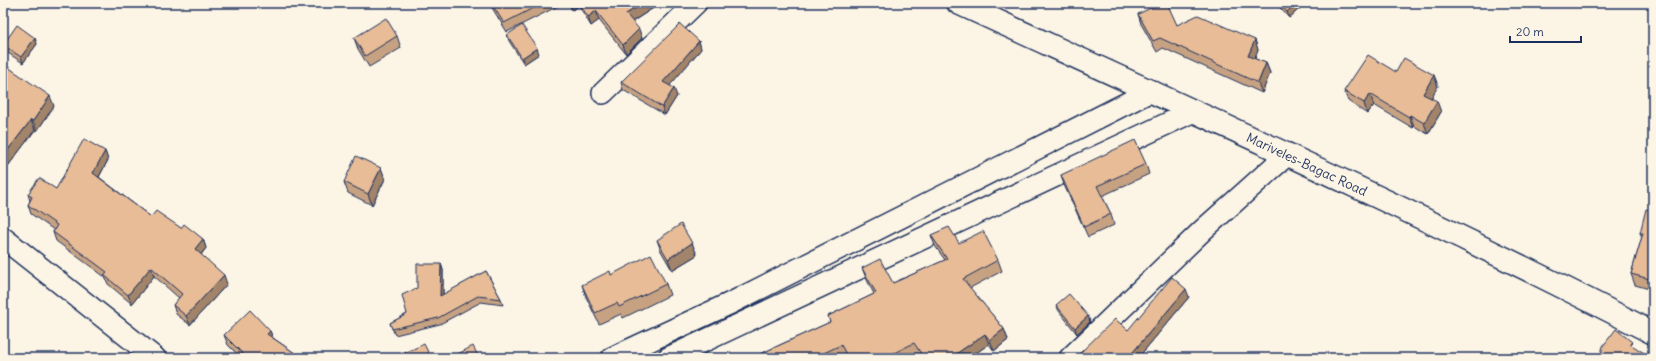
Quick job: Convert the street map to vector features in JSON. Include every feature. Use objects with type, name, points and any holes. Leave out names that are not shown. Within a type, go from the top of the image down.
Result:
[{"type":"main road","name":"Mariveles-Bagac Road","points":[[958,3],[1288,154],[1531,270],[1653,333]]},
{"type":"street","points":[[603,92],[696,3]]},
{"type":"street","points":[[612,358],[733,302],[1151,92]]},
{"type":"street","points":[[668,358],[1194,111]]},
{"type":"street","points":[[1070,358],[1204,229],[1288,154]]},
{"type":"street","points":[[3,238],[155,358]]},
{"type":"building","points":[[491,3],[543,3],[504,23]]},
{"type":"building","points":[[579,3],[644,3],[626,14],[639,29],[623,45],[596,11],[588,17]]},
{"type":"building","points":[[1161,3],[1167,3],[1177,25],[1198,15],[1255,40],[1248,56],[1266,63],[1258,83],[1160,38],[1153,41],[1138,14]]},
{"type":"building","points":[[1279,3],[1296,3],[1287,12]]},
{"type":"building","points":[[386,18],[397,36],[365,56],[354,38]]},
{"type":"building","points":[[680,24],[699,41],[663,82],[674,88],[662,107],[621,82]]},
{"type":"building","points":[[17,25],[35,38],[21,57],[3,45]]},
{"type":"building","points":[[522,25],[537,48],[522,58],[507,35]]},
{"type":"building","points":[[1368,55],[1396,72],[1404,58],[1434,75],[1423,94],[1437,101],[1424,123],[1410,115],[1409,117],[1370,94],[1364,103],[1344,91]]},
{"type":"building","points":[[5,65],[50,96],[33,121],[31,120],[3,155],[3,68]]},
{"type":"building","points":[[84,139],[105,151],[93,173],[151,217],[156,211],[181,228],[184,224],[203,239],[195,249],[224,275],[186,316],[173,305],[182,294],[151,267],[128,295],[104,275],[107,272],[53,232],[57,225],[28,205],[32,197],[28,194],[39,178],[56,189]]},
{"type":"building","points":[[1135,140],[1146,164],[1097,186],[1111,214],[1084,227],[1061,175]]},
{"type":"building","points":[[356,156],[381,168],[368,194],[344,182]]},
{"type":"building","points":[[1646,209],[1653,211],[1653,280],[1631,274],[1643,233],[1640,233]]},
{"type":"building","points":[[681,224],[692,243],[668,259],[657,240]]},
{"type":"building","points":[[949,227],[959,243],[983,231],[998,260],[963,279],[1004,329],[990,340],[985,334],[950,358],[924,358],[914,343],[884,358],[848,358],[841,345],[813,358],[760,358],[758,355],[830,322],[828,316],[876,293],[862,268],[880,259],[893,283],[947,259],[931,235]]},
{"type":"building","points":[[651,254],[666,284],[619,307],[617,303],[595,313],[582,285],[610,271],[611,275]]},
{"type":"building","points":[[417,264],[441,264],[440,296],[486,271],[501,299],[478,296],[438,318],[392,329],[390,323],[407,314],[402,295],[417,288]]},
{"type":"building","points":[[1172,277],[1186,289],[1128,358],[1086,358],[1079,354],[1115,319],[1128,330]]},
{"type":"building","points":[[1069,294],[1088,316],[1075,328],[1056,305]]},
{"type":"building","points":[[250,310],[270,331],[267,334],[302,358],[247,358],[224,335]]},
{"type":"building","points":[[1616,329],[1632,342],[1630,344],[1652,358],[1600,358],[1603,346]]},
{"type":"building","points":[[424,344],[431,358],[394,358]]},
{"type":"building","points":[[473,346],[479,358],[450,358]]}]
